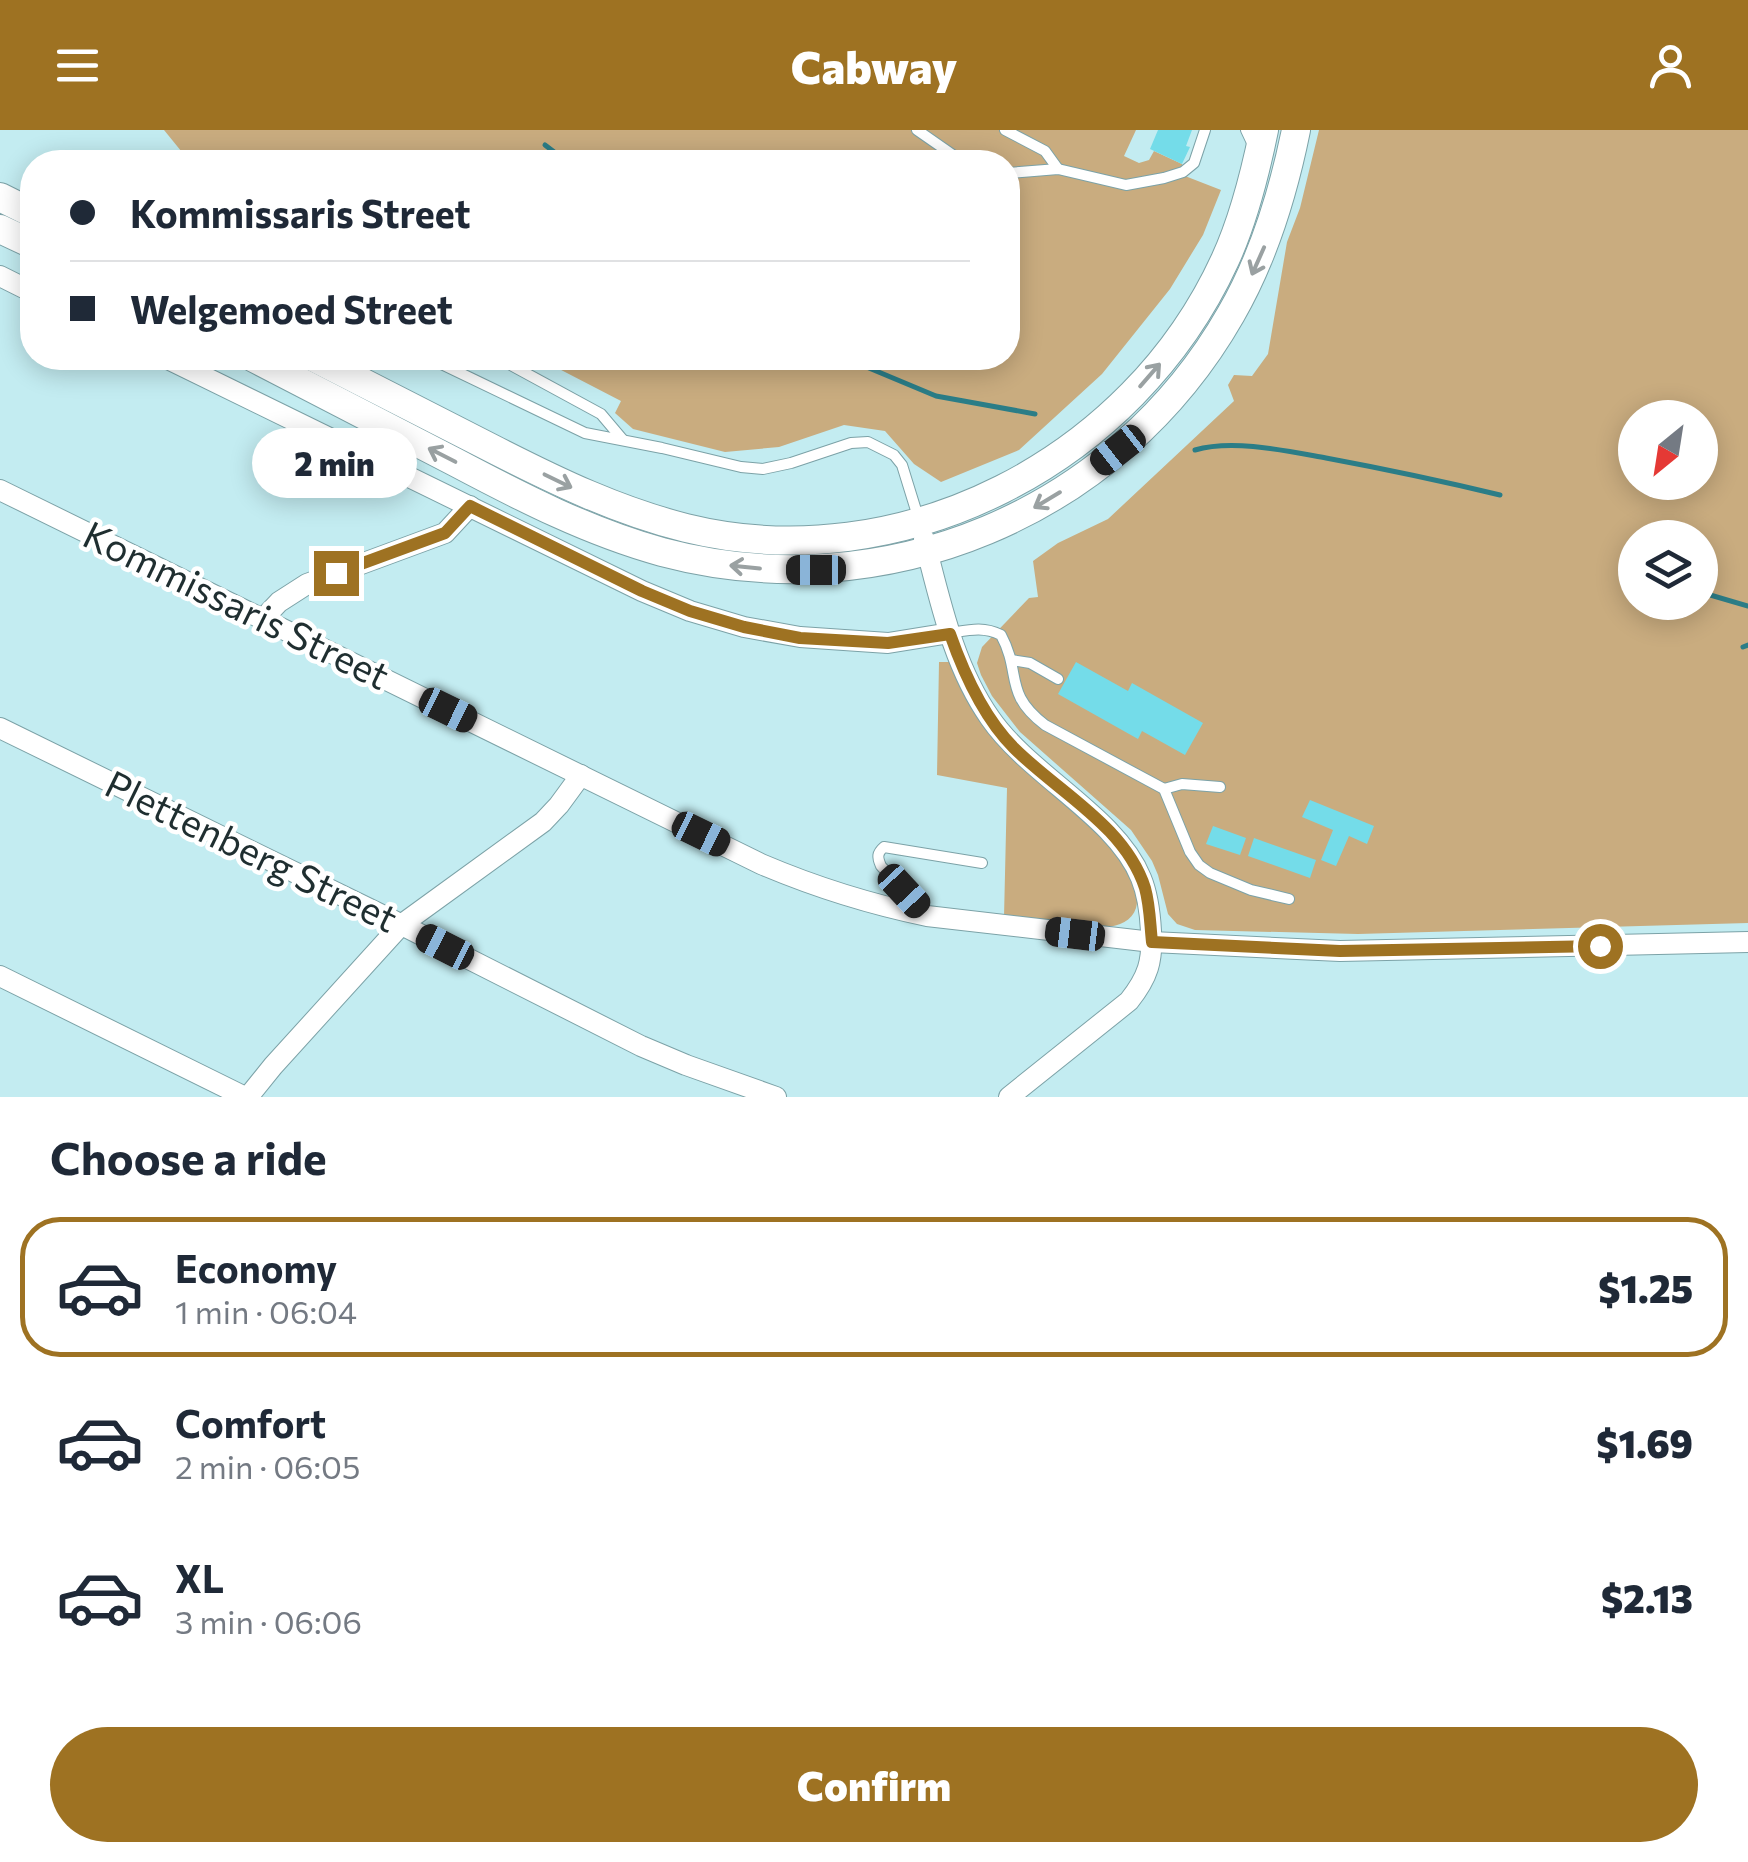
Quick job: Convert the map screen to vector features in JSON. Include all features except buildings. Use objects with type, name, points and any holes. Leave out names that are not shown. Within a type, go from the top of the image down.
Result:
[{"type":"main road","points":[[277,370],[536,503],[660,552],[754,569],[877,564],[927,552],[993,528],[1046,502],[1118,450],[1168,402],[1209,350],[1247,285],[1276,214],[1296,130]]},
{"type":"main road","points":[[339,370],[566,485],[660,521],[728,536],[790,540],[841,537],[919,522],[983,499],[1034,473],[1089,435],[1134,393],[1168,355],[1208,294],[1237,228],[1261,144]]},
{"type":"street","points":[[191,370],[690,611],[800,638],[888,643],[950,634]]},
{"type":"street","name":"Kommissaris Street","points":[[0,490],[794,878],[861,901],[927,916],[1152,942],[1340,951],[1748,942]]},
{"type":"street","points":[[263,619],[279,602],[307,584],[445,533],[470,506]]},
{"type":"street","points":[[919,522],[950,634],[969,683],[989,717],[1012,746],[1107,829],[1133,861],[1146,892],[1152,954],[1147,972],[1128,1001],[1009,1097]]},
{"type":"street","name":"Plettenberg Street","points":[[0,728],[641,1046],[776,1097]]},
{"type":"street","points":[[0,976],[247,1097],[401,925],[543,822],[581,775]]},
{"type":"lane","points":[[917,130],[946,150]]},
{"type":"lane","points":[[1005,130],[1045,151],[1058,169]]},
{"type":"lane","points":[[1020,172],[1058,169],[1126,184],[1164,178],[1183,172],[1194,163],[1205,130]]},
{"type":"lane","points":[[1246,130],[1261,144]]},
{"type":"lane","points":[[453,370],[585,433],[741,468],[791,463],[868,442],[894,455],[902,464],[919,522]]},
{"type":"lane","points":[[520,370],[601,414],[624,440]]},
{"type":"lane","points":[[950,634],[979,628],[1001,635],[1011,660],[1015,689],[1031,714],[1164,788],[1199,865],[1228,882],[1289,899]]},
{"type":"lane","points":[[1011,660],[1030,663],[1058,679]]},
{"type":"lane","points":[[1164,788],[1182,784],[1220,787]]},
{"type":"lane","points":[[927,916],[881,866],[877,858],[884,846],[982,863]]},
{"type":"shaded area","points":[[164,130],[1136,130],[1124,156],[1139,163],[1149,160],[1154,151],[1182,164],[1185,176],[1221,190],[1203,235],[1170,289],[1102,374],[1019,450],[941,482],[914,464],[885,431],[844,425],[779,447],[725,452],[633,429],[615,413],[621,401],[561,370],[1020,370],[1020,150],[180,150]]},
{"type":"shaded area","points":[[1319,130],[1748,130],[1748,923],[1358,934],[1195,930],[1177,924],[1168,914],[1152,861],[1131,830],[1020,732],[992,696],[977,663],[982,647],[1029,598],[1038,597],[1033,561],[1058,543],[1108,519],[1234,401],[1228,385],[1234,375],[1252,376],[1268,354],[1287,242],[1300,208]]},
{"type":"shaded area","points":[[939,662],[950,662],[1013,759],[1091,827],[1127,869],[1136,889],[1136,908],[1128,919],[1106,927],[1004,917],[1007,788],[937,775]]},
{"type":"waterway","points":[[545,145],[552,150]]},
{"type":"waterway","points":[[874,370],[936,396],[1035,414]]},
{"type":"waterway","points":[[1195,450],[1226,446],[1277,449],[1500,495]]},
{"type":"waterway","points":[[1718,597],[1748,606]]},
{"type":"waterway","points":[[1743,647],[1748,645]]},
{"type":"route","points":[[336,573],[445,533],[470,506],[642,591],[744,627],[800,638],[851,642],[888,643],[950,634],[969,683],[1012,746],[1124,847],[1146,892],[1152,942],[1340,951],[1600,946]]}]
